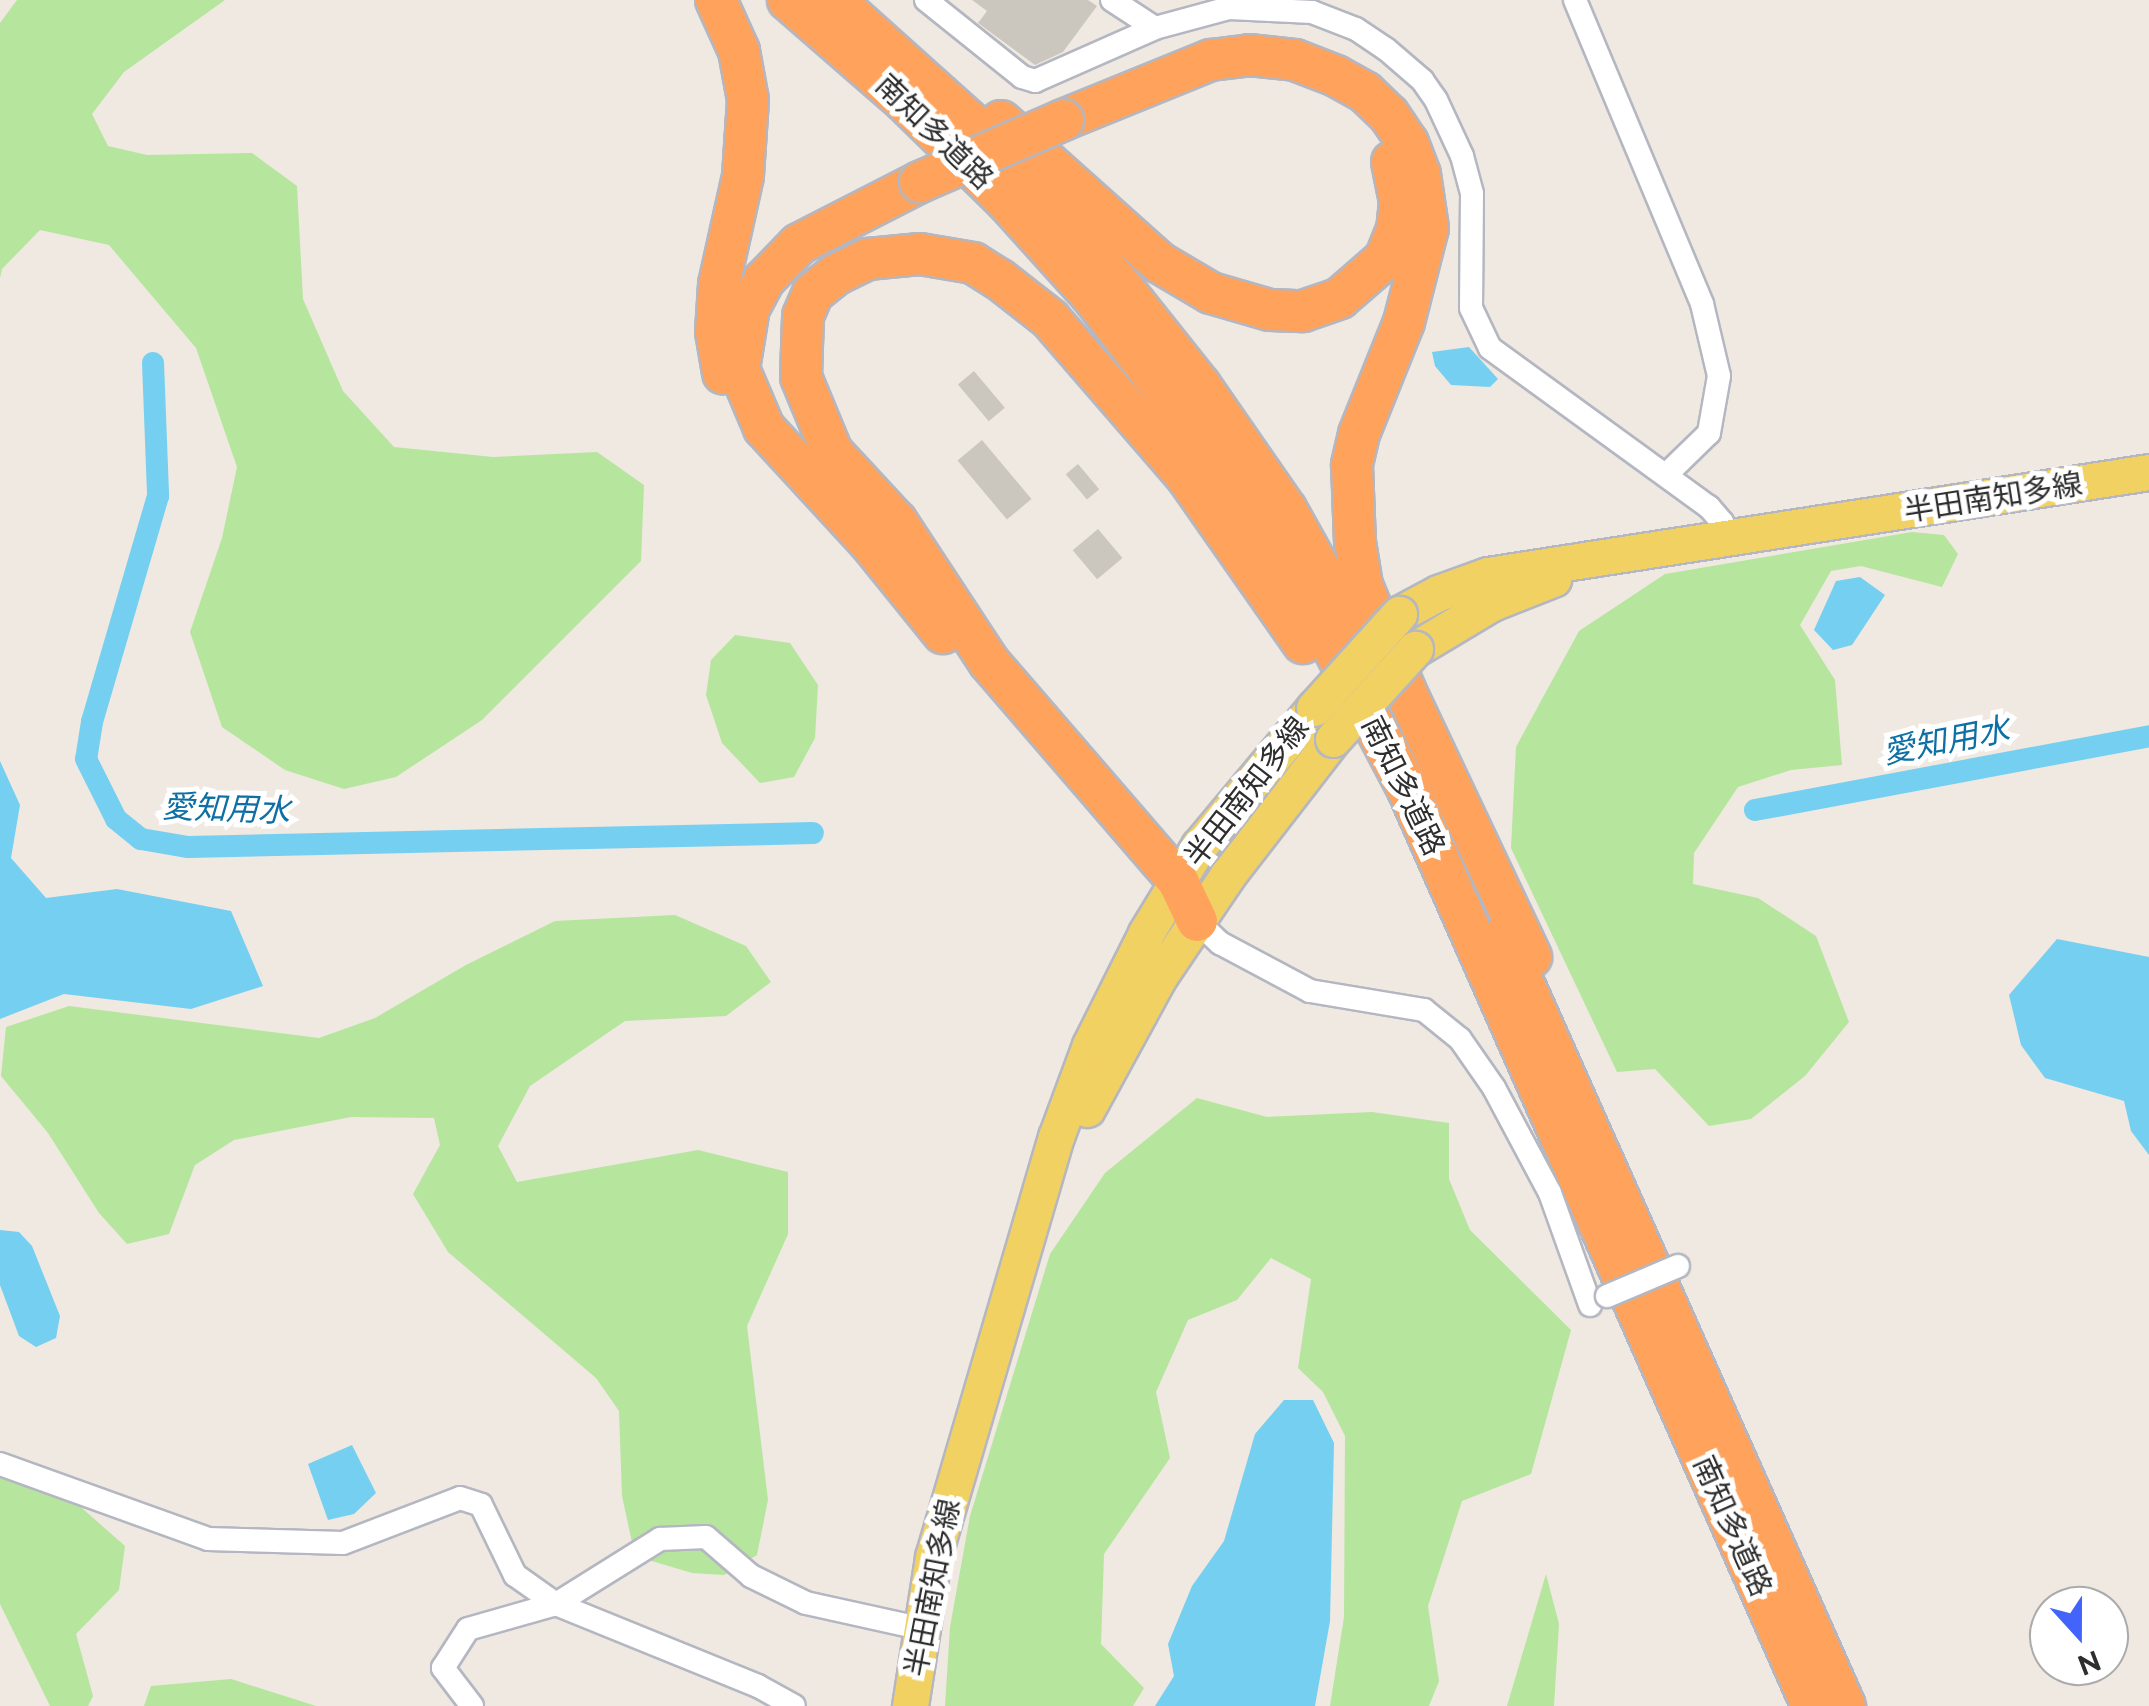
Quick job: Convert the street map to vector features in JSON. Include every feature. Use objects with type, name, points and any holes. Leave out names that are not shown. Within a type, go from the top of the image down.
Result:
[{"type":"highway","points":[[716,0],[739,51],[748,100],[746,158],[719,284],[719,357],[728,393],[751,438],[818,462],[897,522],[989,662],[1180,902]]},
{"type":"highway","name":"南知多道路","points":[[788,0],[902,99],[994,189],[1104,312],[1176,404],[1318,618],[1408,790],[1812,1706]]},
{"type":"highway","name":"南知多道路","points":[[834,0],[980,132],[1114,277],[1200,385],[1286,510],[1355,626],[1535,1007],[1846,1706]]},
{"type":"highway","points":[[856,0],[951,76],[1160,262],[1211,293],[1270,310],[1303,311],[1340,298],[1367,279],[1385,259],[1397,230],[1400,202],[1386,147],[1343,100],[1296,80],[1251,74],[1196,81],[1066,126]]},
{"type":"highway","points":[[818,462],[782,396],[774,367],[776,312],[790,286],[846,232],[923,188],[1211,60],[1249,55],[1294,60],[1364,92],[1389,115],[1408,143],[1420,174],[1428,228],[1404,322],[1359,434],[1352,465],[1355,542],[1362,585],[1406,692],[1540,977],[1535,1007]]},
{"type":"highway","points":[[818,462],[798,352],[803,316],[813,293],[868,258],[920,254],[973,263],[1050,319],[1186,476],[1301,638],[1381,776],[1408,790]]},
{"type":"main road","name":"半田南知多線","points":[[910,1706],[933,1557],[1028,1242],[1056,1196],[1092,1095],[1159,977],[1180,902],[1220,819],[1400,614],[1438,593],[1488,575],[1660,552],[2149,472]]},
{"type":"main road","name":"半田南知多線","points":[[1180,902],[1415,649],[1449,625],[1547,581],[1660,552]]},
{"type":"street","points":[[926,0],[1022,77],[1035,81],[1155,28],[1229,8],[1300,11],[1356,29],[1403,62],[1449,122],[1466,167],[1473,221],[1471,308],[1490,348],[1709,507],[1722,522],[1727,540]]},
{"type":"street","points":[[1112,0],[1155,28]]},
{"type":"street","points":[[1575,0],[1702,304],[1719,376],[1709,433],[1666,476]]},
{"type":"street","points":[[1180,902],[1220,943],[1310,991],[1424,1010],[1460,1039],[1494,1088],[1550,1193],[1598,1300],[1678,1266]]},
{"type":"street","points":[[0,1464],[208,1539],[343,1543],[460,1498],[482,1505],[516,1575],[556,1604],[758,1686],[794,1706]]},
{"type":"street","points":[[472,1706],[444,1668],[468,1628],[556,1604],[660,1539],[706,1537],[751,1576],[806,1603],[923,1628]]},
{"type":"green space","points":[[17,0],[225,0],[124,72],[92,114],[108,146],[147,155],[252,153],[297,186],[303,299],[343,391],[394,447],[493,457],[597,452],[644,485],[641,561],[482,720],[396,777],[344,789],[285,770],[222,727],[190,632],[222,538],[237,467],[196,348],[109,245],[40,230],[2,269],[0,278],[0,23]]},
{"type":"green space","points":[[1912,532],[1944,535],[1958,554],[1942,587],[1861,566],[1831,571],[1800,625],[1835,680],[1842,765],[1791,770],[1738,787],[1694,853],[1693,884],[1758,898],[1816,936],[1849,1022],[1805,1076],[1751,1119],[1709,1126],[1655,1069],[1617,1072],[1511,848],[1516,747],[1579,631],[1665,574]]},
{"type":"green space","points":[[735,635],[790,643],[818,685],[815,738],[794,777],[760,783],[722,743],[706,695],[711,660]]},
{"type":"green space","points":[[675,915],[746,946],[771,982],[726,1016],[625,1021],[530,1086],[498,1146],[517,1182],[698,1150],[788,1172],[788,1234],[747,1326],[768,1500],[757,1555],[724,1575],[692,1573],[635,1556],[622,1496],[619,1411],[596,1378],[448,1252],[413,1194],[440,1145],[434,1118],[351,1117],[234,1140],[195,1165],[169,1234],[127,1244],[99,1213],[48,1133],[1,1076],[6,1027],[69,1006],[319,1038],[375,1018],[466,965],[555,921]]},
{"type":"green space","points":[[1197,1098],[1267,1117],[1372,1112],[1449,1123],[1449,1179],[1470,1230],[1571,1330],[1531,1474],[1462,1501],[1428,1606],[1439,1681],[1429,1706],[1330,1706],[1344,1617],[1345,1436],[1323,1392],[1298,1368],[1311,1279],[1271,1258],[1237,1300],[1188,1320],[1156,1392],[1170,1458],[1104,1554],[1101,1644],[1144,1688],[1133,1706],[945,1706],[950,1627],[970,1516],[1050,1254],[1105,1173]]},
{"type":"green space","points":[[0,1474],[75,1502],[125,1546],[119,1590],[76,1634],[93,1696],[88,1706],[50,1706],[0,1604]]},
{"type":"green space","points":[[1546,1574],[1559,1624],[1554,1706],[1507,1706]]},
{"type":"green space","points":[[231,1679],[316,1706],[144,1706],[151,1686]]},
{"type":"water","points":[[1469,347],[1498,379],[1490,387],[1451,385],[1435,366],[1432,352]]},
{"type":"water","points":[[1860,577],[1885,595],[1852,645],[1833,650],[1814,630],[1836,581]]},
{"type":"water","points":[[0,761],[20,805],[11,858],[46,898],[117,889],[231,911],[263,986],[191,1009],[64,994],[0,1019]]},
{"type":"water","points":[[2057,939],[2149,957],[2149,1155],[2131,1131],[2124,1101],[2045,1078],[2021,1045],[2009,995]]},
{"type":"water","points":[[0,1230],[19,1232],[32,1246],[60,1316],[56,1338],[36,1347],[19,1336],[0,1285]]},
{"type":"water","points":[[1284,1400],[1313,1400],[1334,1443],[1330,1621],[1315,1706],[1155,1706],[1174,1676],[1168,1644],[1192,1586],[1224,1541],[1255,1434]]},
{"type":"water","points":[[352,1445],[376,1493],[354,1514],[328,1520],[308,1464]]},
{"type":"building","points":[[972,0],[1088,0],[1097,6],[1063,52],[1035,65],[978,23],[987,11]]},
{"type":"building","points":[[974,371],[1005,408],[989,421],[958,384]]},
{"type":"building","points":[[982,440],[1031,499],[1007,520],[957,461]]},
{"type":"building","points":[[1078,464],[1099,489],[1087,500],[1066,474]]},
{"type":"building","points":[[1098,529],[1122,558],[1097,579],[1073,550]]},
{"type":"waterway","name":"愛知用水","points":[[153,363],[158,496],[92,722],[86,759],[116,819],[141,839],[188,847],[813,833]]},
{"type":"waterway","name":"愛知用水","points":[[1755,810],[2149,736]]}]
